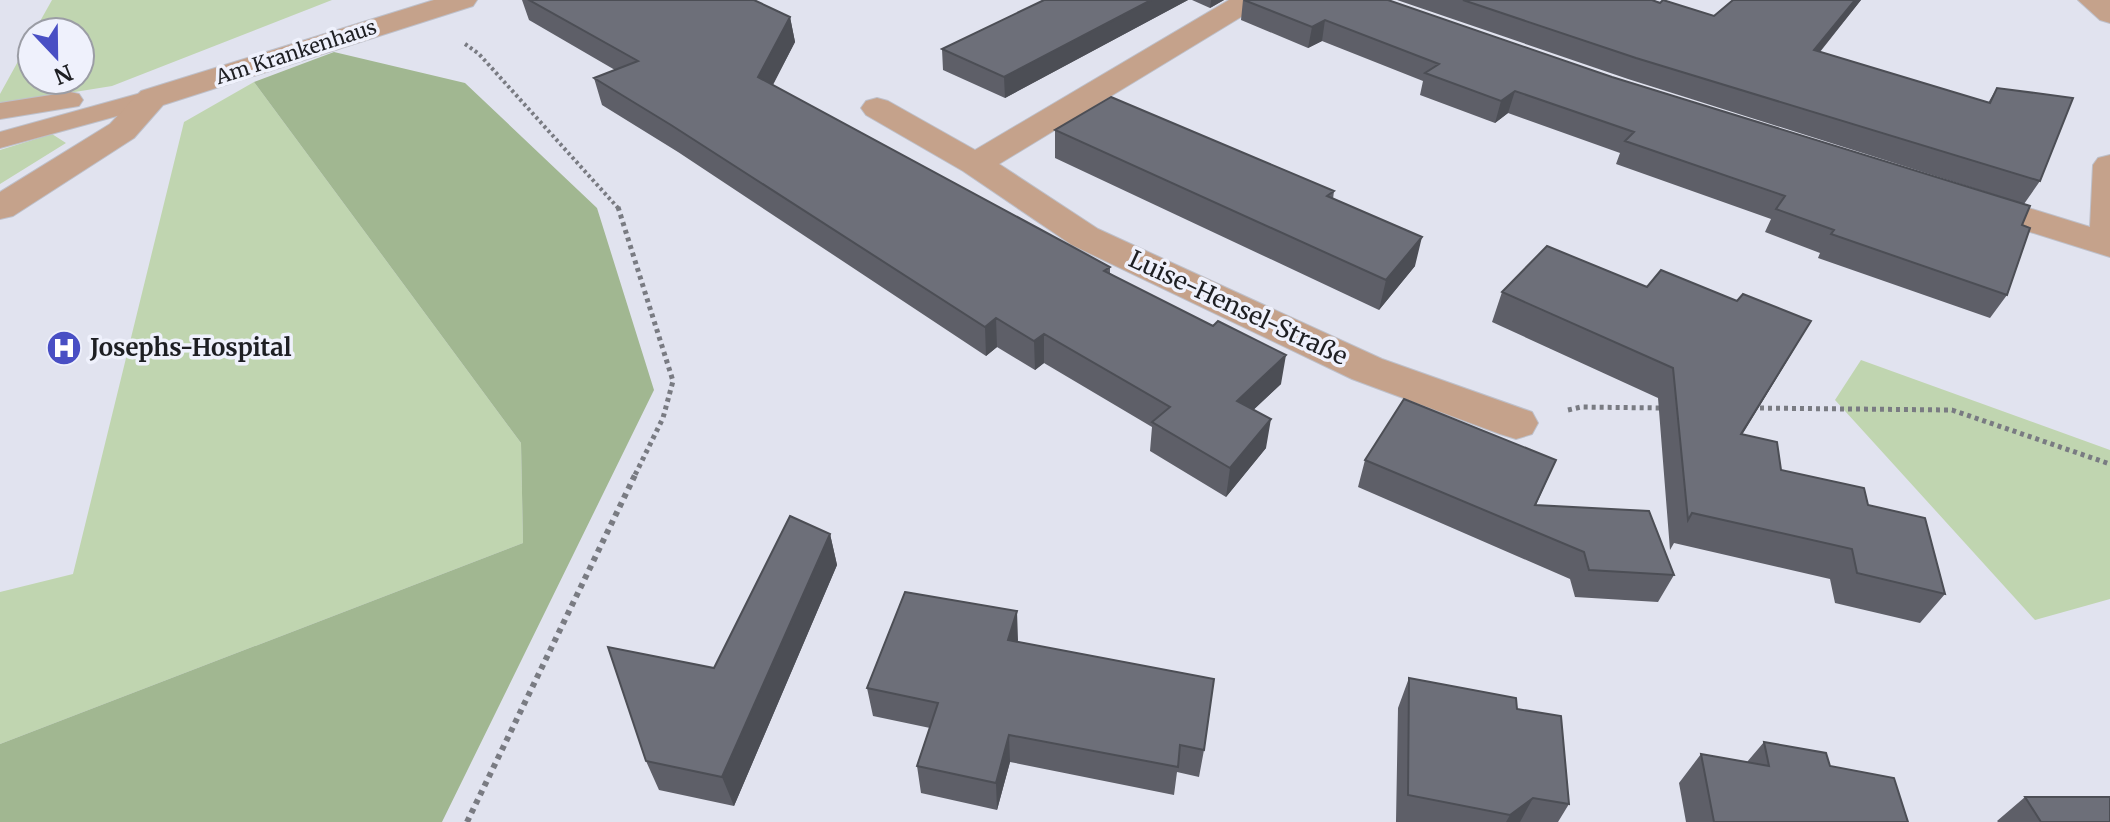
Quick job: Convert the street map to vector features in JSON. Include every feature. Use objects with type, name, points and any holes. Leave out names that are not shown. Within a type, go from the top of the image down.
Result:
[{"type":"street","name":"Am Krankenhaus","points":[[0,208],[122,131],[152,98],[417,6],[463,0]]},
{"type":"street","points":[[975,164],[1249,0]]},
{"type":"street","points":[[2091,0],[2110,14]]},
{"type":"street","name":"Luise-Hensel-Straße","points":[[877,108],[975,164],[1085,237],[1367,369],[1516,423]]},
{"type":"street","points":[[1944,193],[2109,245],[2110,165]]},
{"type":"lane","points":[[0,111],[68,100],[152,98]]},
{"type":"lane","name":"Am Krankenhaus","points":[[0,140],[152,98]]},
{"type":"path","points":[[417,6],[479,54],[618,207],[673,381],[663,418],[467,822]]},
{"type":"path","points":[[1516,423],[1581,407],[1674,408]]},
{"type":"path","points":[[1751,408],[1952,410],[2110,464]]},
{"type":"green space","points":[[52,0],[332,0],[112,86],[96,89],[96,16],[43,16]]},
{"type":"green space","points":[[334,52],[465,83],[597,208],[654,390],[442,822],[0,822],[0,744],[523,543],[521,443],[254,82]]},
{"type":"green space","points":[[16,65],[16,96],[50,96],[0,104],[0,94]]},
{"type":"green space","points":[[254,82],[521,443],[523,543],[0,744],[0,592],[73,574],[184,122]]},
{"type":"green space","points":[[52,134],[66,143],[0,184],[0,150]]},
{"type":"green space","points":[[1861,360],[2110,450],[2110,599],[2035,620],[1835,400]]},
{"type":"building","points":[[529,0],[754,0],[790,17],[758,77],[1110,267],[1104,271],[1213,326],[1218,321],[1286,355],[1237,401],[1271,419],[1230,468],[1152,422],[1170,407],[1044,334],[1034,341],[996,318],[985,327],[594,78],[638,61]]},
{"type":"building","points":[[1044,0],[1151,0],[1004,77],[942,49]]},
{"type":"building","points":[[1244,0],[1388,0],[1612,77],[2030,206],[2022,225],[2030,228],[2007,295],[1831,234],[1834,230],[1776,209],[1785,196],[1625,141],[1634,132],[1515,91],[1501,101],[1425,73],[1439,64],[1325,20],[1312,27]]},
{"type":"building","points":[[1463,0],[1652,0],[1660,3],[1663,0],[1714,16],[1733,0],[1855,0],[1814,50],[1990,103],[1997,88],[2073,98],[2040,181],[1636,58]]},
{"type":"building","points":[[1111,97],[1334,191],[1327,196],[1422,237],[1386,280],[1055,130]]},
{"type":"building","points":[[1547,246],[1647,287],[1661,270],[1737,301],[1743,294],[1811,321],[1741,434],[1777,442],[1781,470],[1864,488],[1868,505],[1925,518],[1945,594],[1857,573],[1852,549],[1692,513],[1688,520],[1673,368],[1502,292]]},
{"type":"building","points":[[1404,399],[1556,460],[1535,505],[1649,511],[1674,575],[1589,570],[1584,552],[1365,460]]},
{"type":"building","points":[[790,516],[830,534],[722,777],[646,761],[608,647],[714,668]]},
{"type":"building","points":[[905,592],[1017,611],[1008,640],[1214,679],[1204,750],[1180,745],[1178,767],[1009,735],[996,783],[917,766],[938,703],[867,688]]},
{"type":"building","points":[[1409,678],[1516,698],[1517,709],[1561,716],[1569,804],[1533,798],[1510,815],[1408,795]]},
{"type":"building","points":[[1764,742],[1826,753],[1830,766],[1894,778],[1908,822],[1714,822],[1701,754],[1769,766]]},
{"type":"building","points":[[2025,797],[2110,797],[2110,822],[2041,822]]},
{"type":"place","name":"Josephs-Hospital","points":[[64,348]]}]
